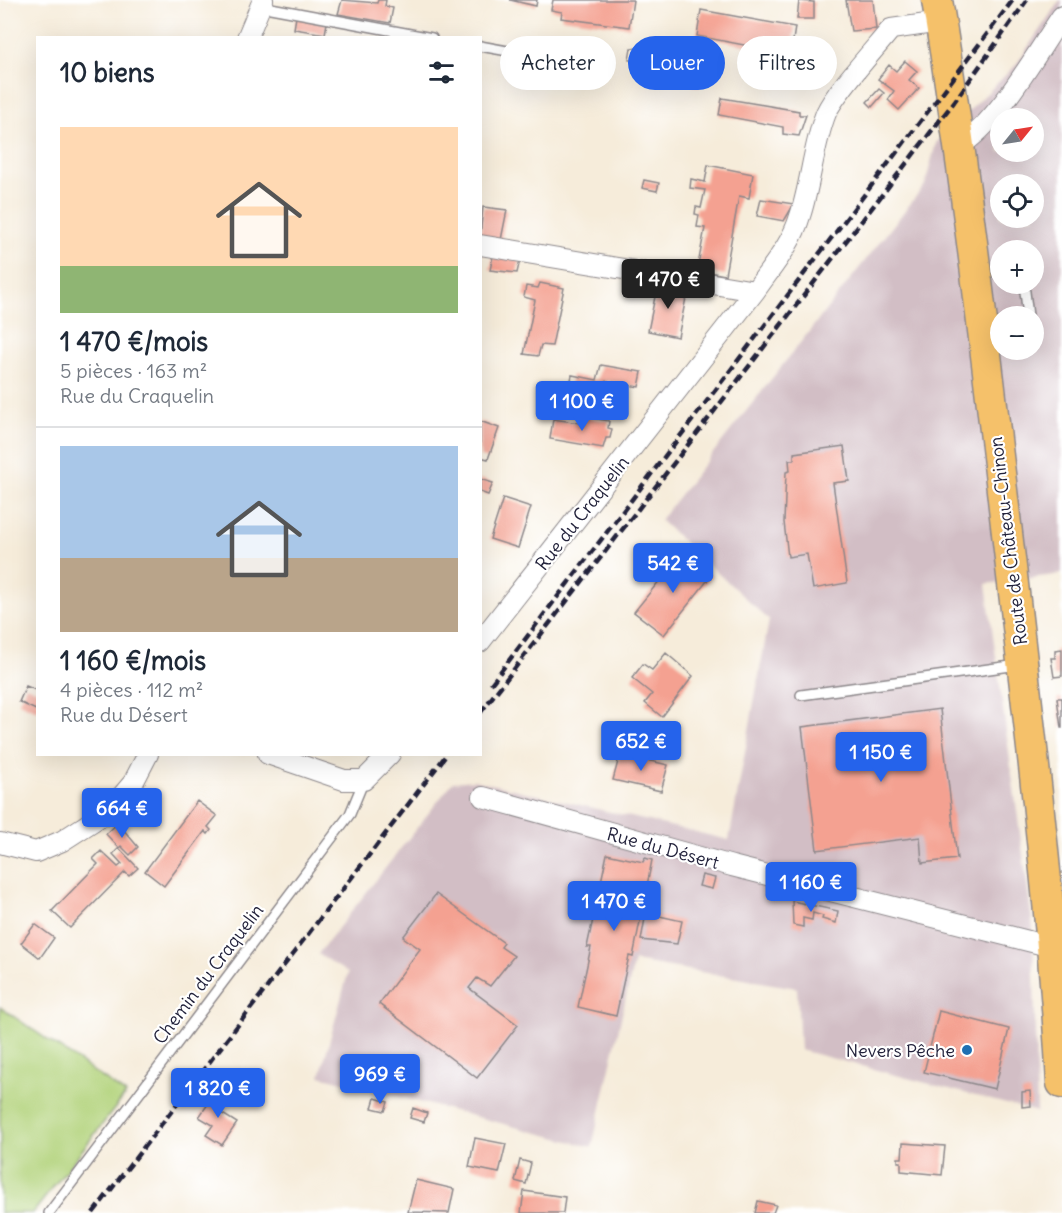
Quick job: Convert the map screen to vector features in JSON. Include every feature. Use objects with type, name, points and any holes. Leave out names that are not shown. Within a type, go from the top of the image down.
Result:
[{"type":"main road","name":"Route de Château-Chinon","points":[[939,11],[990,344],[1023,664],[1058,948],[1062,1083]]},
{"type":"street","points":[[248,36],[262,3]]},
{"type":"street","name":"Rue du Craquelin","points":[[482,639],[755,291],[793,235],[800,217],[827,110],[891,29],[939,11]]},
{"type":"street","points":[[959,146],[972,138],[1007,96],[1062,16]]},
{"type":"street","points":[[482,245],[755,291]]},
{"type":"street","points":[[0,843],[36,852],[62,841],[110,810],[133,783],[147,756]]},
{"type":"street","points":[[274,756],[344,780],[364,780],[388,756]]},
{"type":"street","name":"Rue du Désert","points":[[483,797],[732,866],[1058,948]]},
{"type":"lane","points":[[262,3],[422,36]]},
{"type":"lane","points":[[482,46],[500,50]]},
{"type":"lane","points":[[801,695],[1023,664]]},
{"type":"lane","name":"Chemin du Craquelin","points":[[49,1213],[350,814],[364,780]]},
{"type":"shaded area","points":[[1062,0],[1062,574],[986,584],[1033,928],[1037,1112],[800,1050],[797,988],[634,961],[592,1147],[320,1076],[348,973],[318,954],[453,782],[474,780],[729,840],[769,620],[660,520],[925,185],[936,143],[1015,66]]},
{"type":"green space","points":[[0,1007],[126,1094],[33,1213],[0,1213]]},
{"type":"building","points":[[342,0],[377,3],[378,0],[386,0],[385,6],[393,8],[390,23],[338,14]]},
{"type":"building","points":[[510,0],[537,0],[536,6]]},
{"type":"building","points":[[553,0],[633,0],[629,27],[561,18],[562,12],[551,10]]},
{"type":"building","points":[[846,0],[873,0],[876,29],[851,31]]},
{"type":"building","points":[[799,1],[814,2],[814,19],[797,19]]},
{"type":"building","points":[[701,10],[795,27],[794,36],[737,36],[737,44],[725,41],[725,36],[697,36]]},
{"type":"building","points":[[296,17],[327,23],[325,34],[294,29]]},
{"type":"building","points":[[905,61],[917,71],[909,80],[919,88],[899,110],[888,100],[894,91],[878,79],[889,65],[896,71]]},
{"type":"building","points":[[879,89],[884,93],[872,107],[867,102]]},
{"type":"building","points":[[722,98],[799,111],[799,115],[806,115],[799,136],[783,134],[783,127],[719,115]]},
{"type":"building","points":[[708,165],[753,174],[749,198],[739,196],[725,275],[697,270],[705,228],[697,227],[699,215],[695,214],[696,207],[701,208],[705,190],[690,188],[691,179],[705,182]]},
{"type":"building","points":[[644,180],[659,183],[657,191],[642,188]]},
{"type":"building","points":[[761,199],[794,204],[784,221],[757,216]]},
{"type":"building","points":[[483,207],[507,210],[501,240],[482,237]]},
{"type":"building","points":[[493,256],[520,260],[517,273],[490,270]]},
{"type":"building","points":[[658,282],[688,288],[678,337],[648,331]]},
{"type":"building","points":[[540,283],[564,288],[552,346],[541,345],[538,356],[524,354],[535,300],[524,297],[526,286],[538,288]]},
{"type":"building","points":[[601,365],[642,372],[639,387],[606,381],[600,408],[567,401],[572,375],[597,380]]},
{"type":"building","points":[[581,416],[609,421],[608,428],[612,429],[610,438],[606,438],[603,448],[550,439],[553,419],[579,423]]},
{"type":"building","points":[[482,422],[499,428],[488,459],[482,458]]},
{"type":"building","points":[[844,446],[849,481],[833,483],[847,583],[813,589],[807,554],[788,557],[784,522],[786,472],[790,471],[789,460],[794,460],[794,453]]},
{"type":"building","points":[[482,480],[493,483],[488,495],[482,493]]},
{"type":"building","points":[[503,498],[531,507],[518,548],[490,539]]},
{"type":"building","points":[[682,553],[711,576],[664,635],[634,612]]},
{"type":"building","points":[[1062,649],[1062,676],[1054,677],[1051,658],[1055,658],[1055,650]]},
{"type":"building","points":[[666,653],[693,676],[662,717],[645,703],[652,694],[632,678],[643,664],[652,670]]},
{"type":"building","points":[[26,686],[36,690],[36,710],[19,702]]},
{"type":"building","points":[[1057,698],[1062,698],[1062,728],[1061,728]]},
{"type":"building","points":[[940,709],[957,859],[922,863],[920,837],[817,850],[802,727]]},
{"type":"building","points":[[620,754],[668,765],[661,791],[613,780]]},
{"type":"building","points":[[197,801],[217,816],[208,827],[211,830],[208,834],[205,831],[164,886],[145,871]]},
{"type":"building","points":[[118,823],[138,847],[130,855],[121,846],[119,848],[106,834]]},
{"type":"building","points":[[119,848],[138,868],[129,876],[125,872],[70,928],[52,911],[98,864],[93,859],[101,851],[118,867],[122,864],[113,854]]},
{"type":"building","points":[[607,854],[643,862],[645,858],[652,860],[633,957],[629,956],[616,1016],[578,1007],[591,947],[587,947]]},
{"type":"building","points":[[702,875],[715,878],[712,889],[699,886]]},
{"type":"building","points":[[436,894],[504,943],[501,947],[514,956],[490,986],[477,978],[469,988],[518,1025],[477,1078],[379,1004],[420,949],[403,937]]},
{"type":"building","points":[[792,901],[838,911],[836,923],[822,919],[823,916],[813,913],[812,920],[803,918],[803,927],[793,925]]},
{"type":"building","points":[[646,913],[682,921],[677,944],[641,940]]},
{"type":"building","points":[[35,924],[54,938],[40,958],[21,943]]},
{"type":"building","points":[[939,1011],[1009,1029],[995,1089],[924,1072]]},
{"type":"building","points":[[217,1091],[230,1100],[221,1113],[237,1123],[222,1145],[206,1135],[213,1125],[199,1117]]},
{"type":"building","points":[[1030,1091],[1031,1106],[1022,1107],[1022,1092]]},
{"type":"building","points":[[375,1098],[388,1102],[385,1111],[372,1108]]},
{"type":"building","points":[[413,1108],[427,1113],[424,1122],[410,1118]]},
{"type":"building","points":[[475,1138],[506,1144],[499,1173],[469,1167]]},
{"type":"building","points":[[903,1143],[945,1146],[942,1175],[901,1171],[901,1162],[898,1162],[898,1158],[902,1158]]},
{"type":"building","points":[[520,1160],[531,1163],[526,1184],[515,1181]]},
{"type":"building","points":[[416,1180],[454,1189],[449,1213],[408,1212]]},
{"type":"building","points":[[524,1191],[565,1197],[563,1213],[521,1213]]},
{"type":"building","points":[[758,1201],[776,1205],[773,1213],[755,1213]]},
{"type":"railway","points":[[491,684],[1013,0]]},
{"type":"railway","points":[[482,710],[954,102],[1027,0]]},
{"type":"railway","points":[[93,1213],[445,756]]},
{"type":"place","name":"Nevers Pêche","points":[[967,1050]]}]
